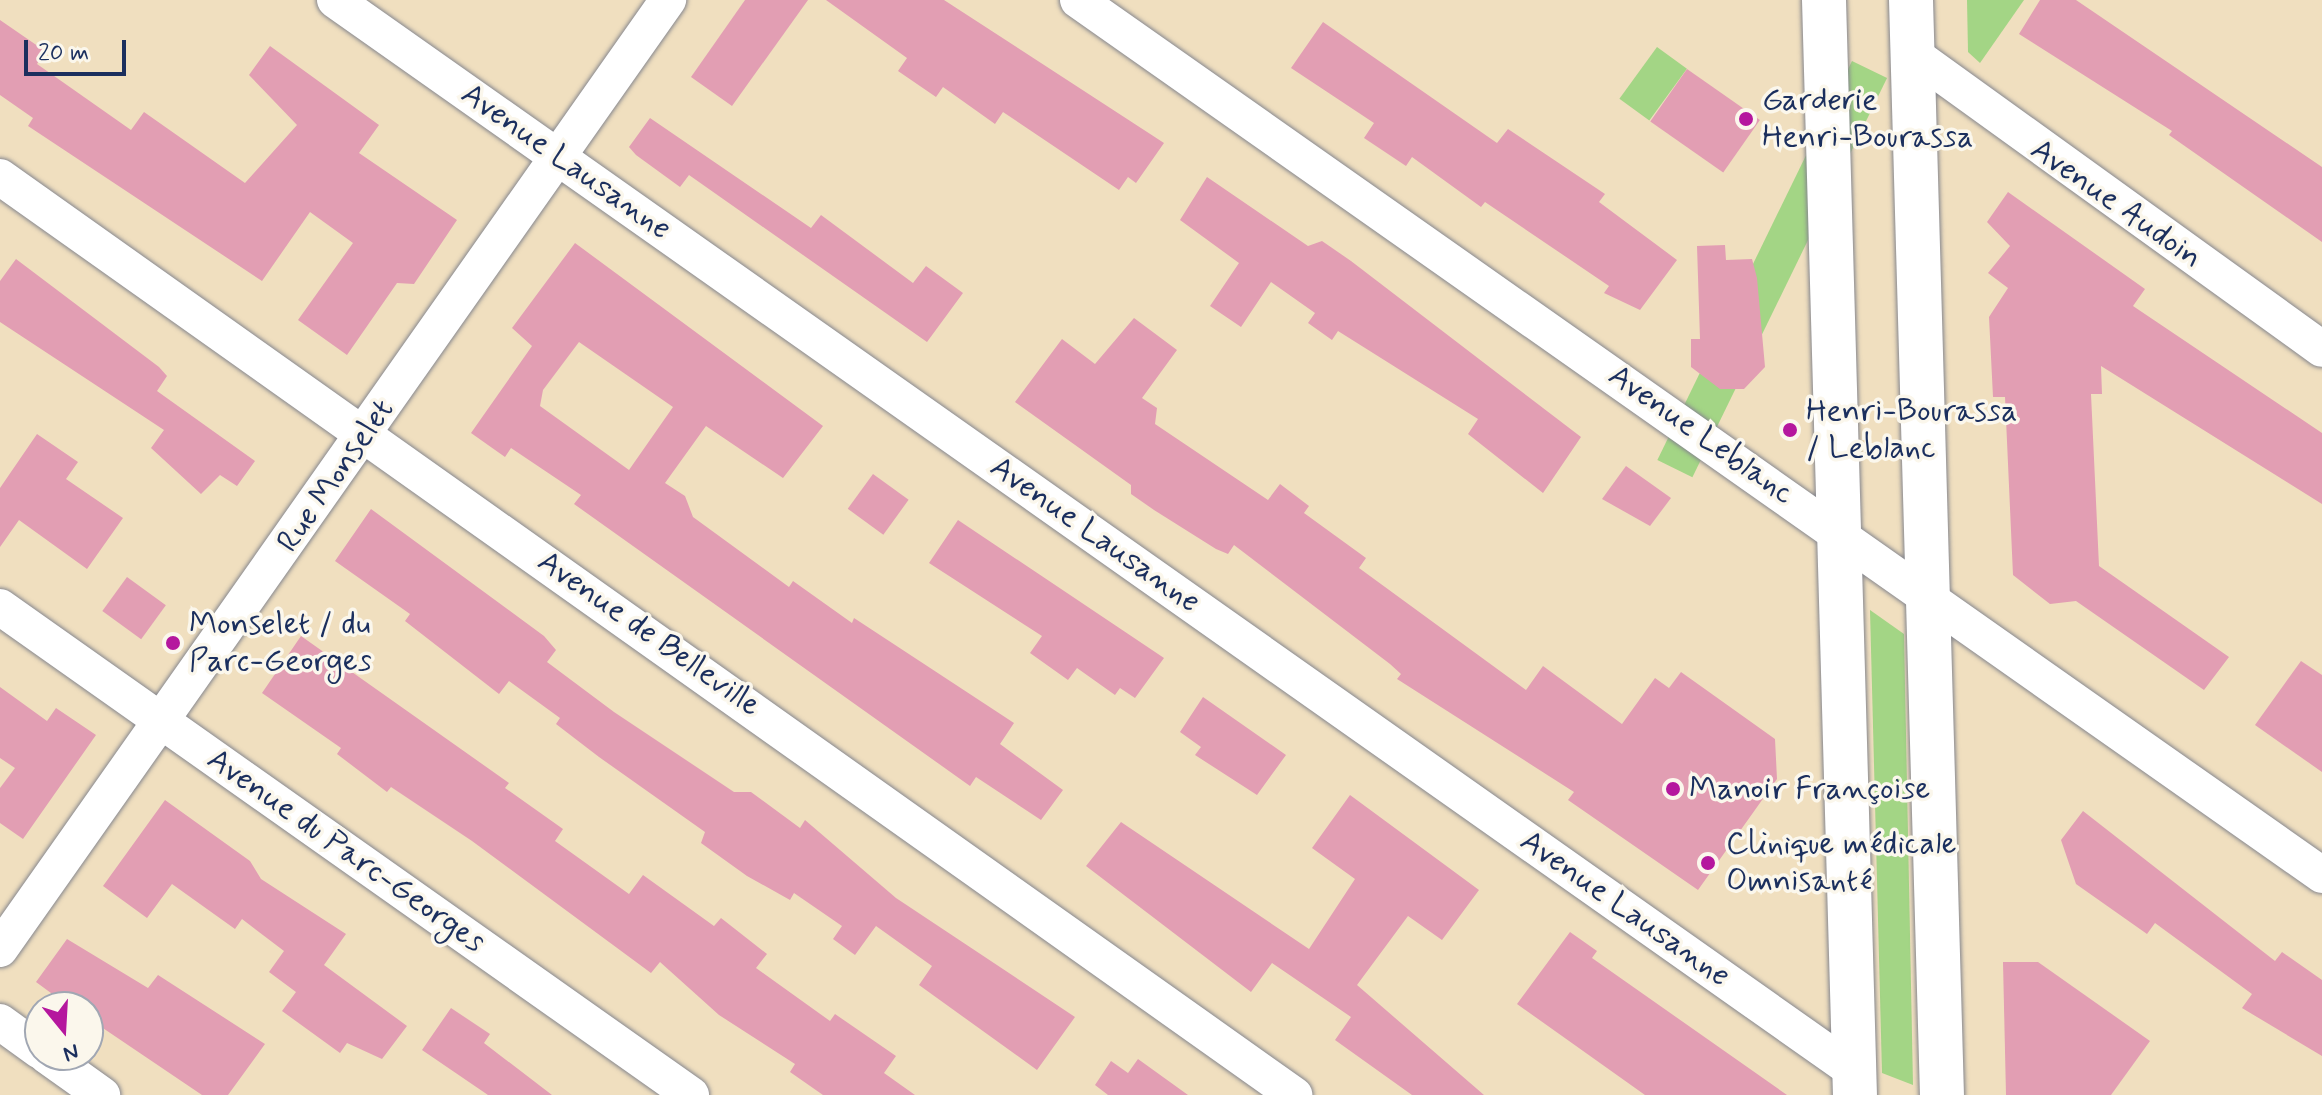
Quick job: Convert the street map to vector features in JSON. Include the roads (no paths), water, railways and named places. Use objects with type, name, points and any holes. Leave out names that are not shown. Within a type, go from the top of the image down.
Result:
[{"type":"main road","points":[[1824,0],[1842,534],[1855,1083]]},
{"type":"main road","points":[[1911,0],[1942,1095]]},
{"type":"street","name":"Avenue Lausanne","points":[[335,0],[1855,1083]]},
{"type":"street","name":"Rue Monselet","points":[[0,949],[164,722],[668,0]]},
{"type":"street","name":"Avenue Leblanc","points":[[1078,0],[1842,534],[1929,599],[2322,875]]},
{"type":"street","name":"Avenue Audoin","points":[[1913,54],[2322,349]]},
{"type":"street","name":"Avenue de Belleville","points":[[0,177],[366,433],[1294,1095]]},
{"type":"street","name":"Avenue du Parc-Georges","points":[[0,607],[691,1095]]},
{"type":"street","points":[[0,1022],[24,1039]]},
{"type":"street","points":[[68,1071],[102,1095]]},
{"type":"place","name":"Garderie Henri-Bourassa","points":[[1746,119]]},
{"type":"place","name":"Henri-Bourassa / Leblanc","points":[[1790,430]]},
{"type":"place","name":"Monselet / du Parc-Georges","points":[[173,643]]},
{"type":"place","name":"Manoir Françoise","points":[[1673,789]]},
{"type":"place","name":"Clinique médicale Omnisanté","points":[[1708,863]]}]
